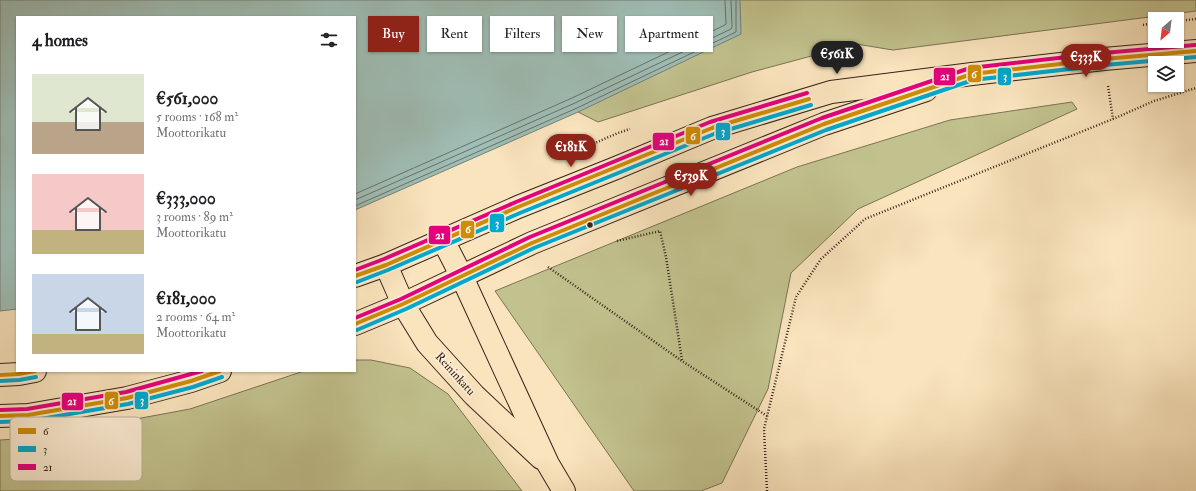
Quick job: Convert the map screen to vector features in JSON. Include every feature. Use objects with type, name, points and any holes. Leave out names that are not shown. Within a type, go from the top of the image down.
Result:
[{"type":"main road","points":[[356,276],[386,265],[712,128],[831,92],[1104,58],[1196,51]]},
{"type":"main road","points":[[356,324],[403,304],[532,244],[824,124],[972,74]]},
{"type":"main road","name":"Reininkatu","points":[[443,240],[462,277],[548,464],[564,491]]},
{"type":"main road","name":"Reininkatu","points":[[386,265],[403,304],[427,343],[474,395],[548,464]]},
{"type":"main road","points":[[0,375],[29,372]]},
{"type":"main road","points":[[0,416],[28,415],[127,398],[191,381],[217,372]]},
{"type":"path","points":[[1184,20],[1196,19]]},
{"type":"path","points":[[767,491],[764,429],[767,416],[796,297],[821,259],[865,219],[1154,101],[1196,88]]},
{"type":"path","points":[[614,242],[660,231],[666,258],[682,361]]},
{"type":"path","points":[[532,244],[538,260],[682,361],[767,416]]},
{"type":"green space","points":[[507,0],[1196,0],[1196,11],[1184,13],[1148,12],[1148,17],[893,50],[856,44],[752,72],[598,122],[578,112],[540,52],[554,52],[554,16],[517,16]]},
{"type":"green space","points":[[1072,102],[1077,109],[858,209],[791,273],[768,389],[722,483],[701,491],[634,491],[495,291],[797,167],[950,120]]},
{"type":"green space","points":[[356,360],[371,360],[410,368],[448,394],[522,491],[0,491],[0,440],[10,439],[10,481],[142,481],[142,418],[190,409],[301,372],[356,372]]},
{"type":"water","points":[[0,0],[740,0],[741,34],[713,47],[713,16],[625,16],[625,52],[703,52],[578,112],[356,210],[356,16],[16,16],[16,309],[0,311]]},
{"type":"transit line","name":"21","points":[[356,318],[401,299],[530,237],[822,118],[970,68],[1103,53],[1195,45]]},
{"type":"transit line","name":"6","points":[[356,324],[403,304],[532,243],[824,124],[972,74],[1104,59],[1196,51]]},
{"type":"transit line","name":"3","points":[[357,330],[406,309],[534,248],[826,130],[973,80],[1105,65],[1196,57]]},
{"type":"transit line","name":"21","points":[[356,270],[710,122],[807,93]]},
{"type":"transit line","name":"6","points":[[356,276],[386,265],[518,207],[712,128],[809,99]]},
{"type":"transit line","name":"3","points":[[357,282],[520,213],[714,134],[811,105]]},
{"type":"transit line","name":"6","points":[[0,375],[30,372]]},
{"type":"transit line","name":"21","points":[[0,410],[27,409],[126,392],[198,372]]},
{"type":"transit line","name":"6","points":[[0,416],[28,415],[127,398],[191,381],[217,372]]},
{"type":"transit line","name":"3","points":[[0,381],[36,377]]},
{"type":"transit line","name":"3","points":[[52,417],[128,404],[193,387],[222,377]]},
{"type":"transit line","name":"3","points":[[0,422],[10,422]]}]
